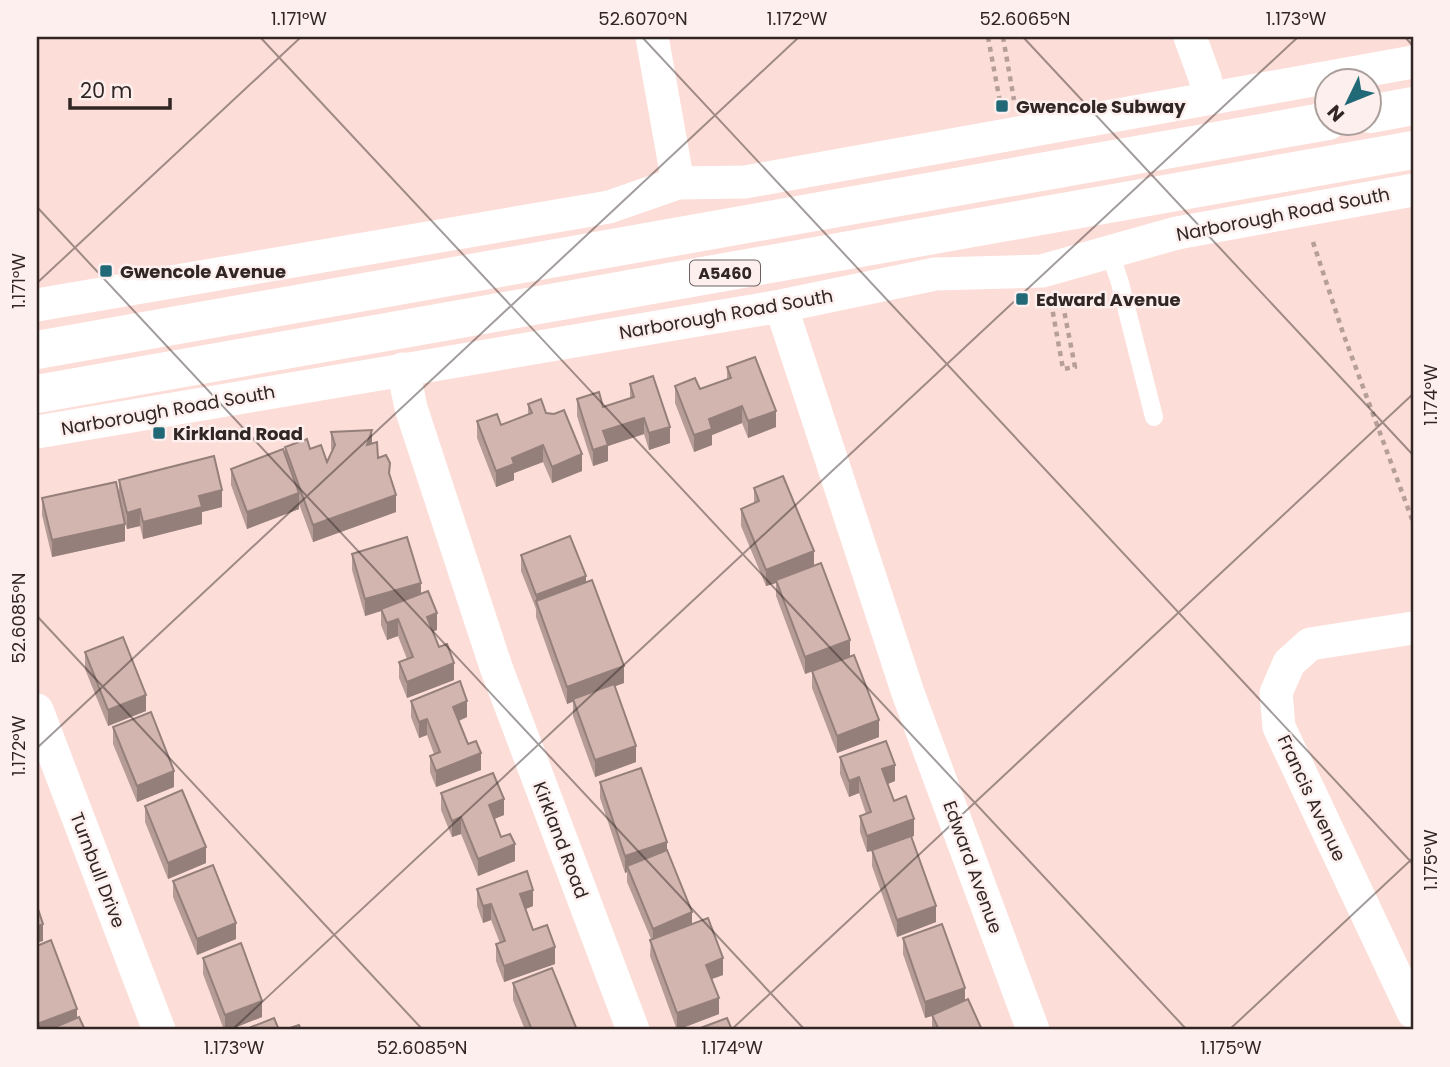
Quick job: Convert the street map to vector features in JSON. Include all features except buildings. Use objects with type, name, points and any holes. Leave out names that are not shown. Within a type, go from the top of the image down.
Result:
[{"type":"main road","points":[[1384,111],[1413,106]]},
{"type":"main road","name":"A5460","points":[[37,350],[1314,123]]},
{"type":"main road","name":"A5460","points":[[37,394],[1413,150]]},
{"type":"street","points":[[652,37],[678,183]]},
{"type":"street","points":[[1190,37],[1209,97]]},
{"type":"street","points":[[37,305],[609,207],[678,183],[745,182],[1413,62]]},
{"type":"street","name":"Narborough Road South","points":[[37,432],[781,306],[935,274],[1042,271],[1177,233],[1413,190]]},
{"type":"street","name":"Edward Avenue","points":[[781,306],[908,693],[1033,1030]]},
{"type":"street","name":"Kirkland Road","points":[[403,369],[411,408],[496,667],[633,1030]]},
{"type":"street","name":"Francis Avenue","points":[[1413,628],[1310,644],[1289,663],[1276,694],[1279,727],[1413,1012]]},
{"type":"street","name":"Turnbull Drive","points":[[37,710],[159,1030]]},
{"type":"lane","points":[[1110,253],[1154,417]]},
{"type":"path","points":[[988,37],[1000,102]]},
{"type":"path","points":[[1003,37],[1014,100]]},
{"type":"path","points":[[1303,209],[1343,333],[1413,522]]},
{"type":"path","points":[[1051,302],[1063,369],[1075,367],[1062,298]]},
{"type":"place","name":"Gwencole Subway","points":[[1002,106]]},
{"type":"place","name":"Gwencole Avenue","points":[[106,271]]},
{"type":"place","name":"Edward Avenue","points":[[1022,299]]},
{"type":"place","name":"Kirkland Road","points":[[159,433]]}]
